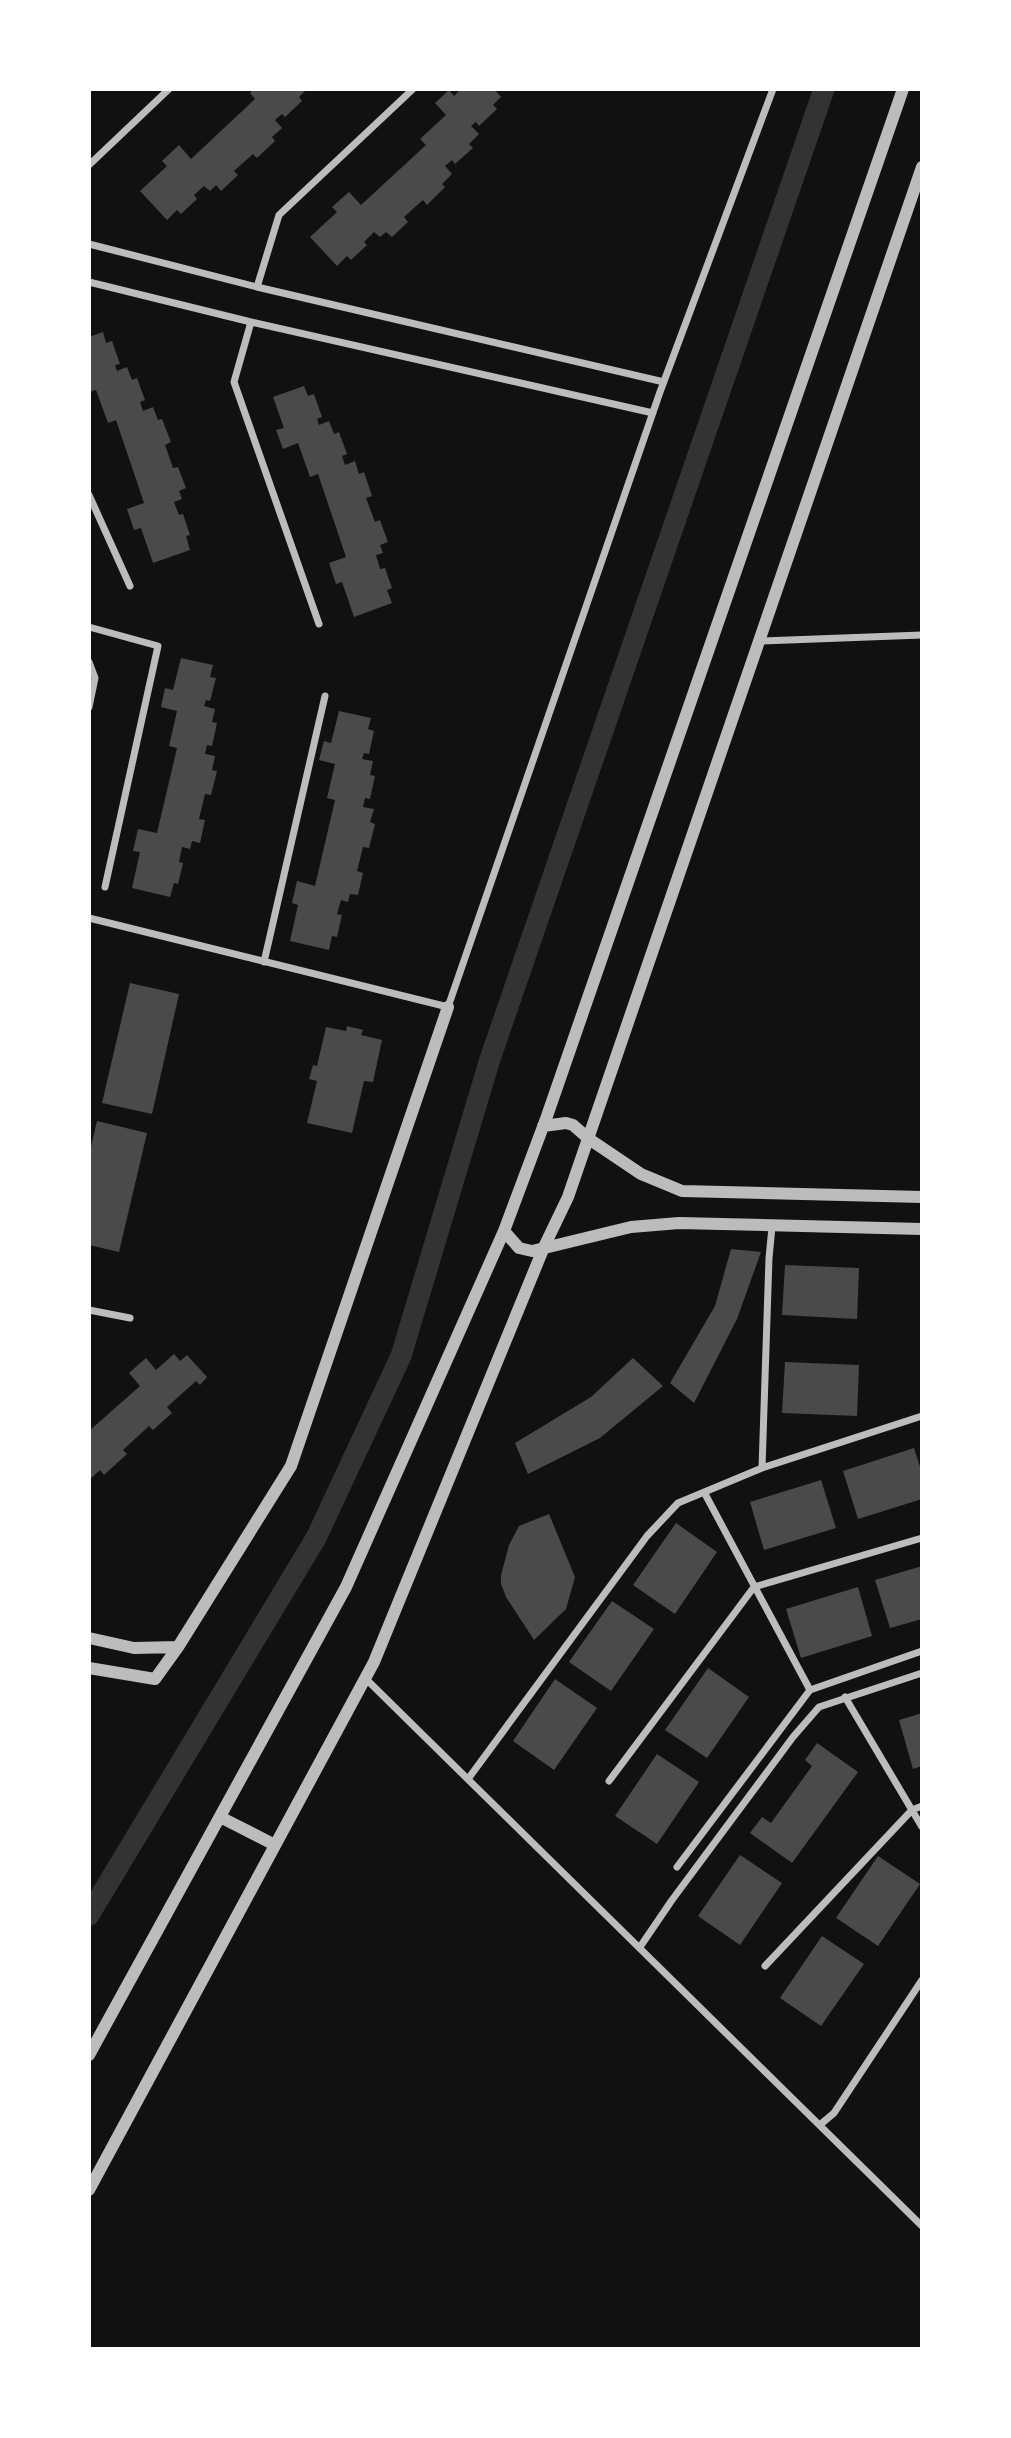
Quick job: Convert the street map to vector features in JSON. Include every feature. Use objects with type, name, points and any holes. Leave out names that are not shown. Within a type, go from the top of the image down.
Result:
[{"type":"street","points":[[89,165],[169,89]]},
{"type":"street","points":[[257,287],[279,215],[413,89]]},
{"type":"street","points":[[89,1668],[155,1679],[178,1647],[291,1466],[653,413],[773,89]]},
{"type":"street","points":[[89,2055],[346,1587],[504,1231],[543,1126],[903,89]]},
{"type":"street","points":[[89,2190],[366,1679],[544,1247],[568,1197],[922,167]]},
{"type":"street","points":[[89,244],[257,287],[664,382]]},
{"type":"street","points":[[89,282],[251,322],[653,413]]},
{"type":"street","points":[[251,322],[234,382],[319,624]]},
{"type":"street","points":[[89,495],[130,586]]},
{"type":"street","points":[[89,627],[158,646],[105,887]]},
{"type":"street","points":[[758,641],[922,635]]},
{"type":"street","points":[[89,662],[95,677],[89,707]]},
{"type":"street","points":[[264,962],[326,696]]},
{"type":"street","points":[[89,918],[448,1007]]},
{"type":"street","points":[[543,1126],[566,1123],[573,1125],[641,1174],[682,1192],[922,1197]]},
{"type":"street","points":[[504,1231],[519,1248],[531,1251],[631,1227],[679,1223],[922,1229]]},
{"type":"street","points":[[762,1468],[772,1227]]},
{"type":"street","points":[[89,1310],[130,1318]]},
{"type":"street","points":[[468,1779],[647,1536],[677,1503],[762,1468],[922,1416]]},
{"type":"street","points":[[704,1492],[810,1690]]},
{"type":"street","points":[[609,1781],[754,1587],[922,1538]]},
{"type":"street","points":[[89,1638],[134,1648],[178,1647]]},
{"type":"street","points":[[677,1867],[810,1690],[922,1651]]},
{"type":"street","points":[[640,1947],[793,1737],[819,1707],[922,1673]]},
{"type":"street","points":[[366,1679],[922,2226]]},
{"type":"street","points":[[845,1698],[922,1827]]},
{"type":"street","points":[[765,1966],[912,1810],[922,1806]]},
{"type":"street","points":[[220,1817],[275,1845]]},
{"type":"street","points":[[821,2124],[834,2113],[922,1980]]},
{"type":"building","points":[[254,89],[307,89],[299,97],[302,101],[285,117],[282,114],[275,120],[282,128],[272,137],[275,141],[257,158],[253,154],[234,171],[238,175],[221,191],[216,185],[210,191],[204,186],[194,195],[197,199],[181,214],[177,210],[167,220],[140,191],[167,166],[162,161],[179,145],[191,159],[255,99],[250,93]]},
{"type":"building","points":[[461,89],[494,89],[501,97],[493,105],[497,109],[479,126],[476,122],[471,126],[479,134],[469,144],[473,148],[455,164],[452,160],[445,166],[452,174],[442,184],[445,187],[427,205],[423,200],[404,217],[408,222],[392,237],[386,232],[380,237],[374,232],[364,242],[367,245],[351,260],[347,256],[337,266],[310,237],[337,212],[332,207],[349,192],[361,205],[426,145],[420,139],[446,115],[435,103],[449,90],[454,96]]},
{"type":"building","points":[[103,332],[106,343],[112,341],[120,364],[115,365],[117,371],[127,367],[132,380],[137,378],[145,400],[140,402],[143,411],[153,407],[158,420],[162,419],[171,442],[165,445],[173,468],[178,467],[186,488],[179,491],[182,499],[174,502],[179,515],[183,514],[190,535],[186,536],[190,550],[153,563],[141,528],[134,530],[127,509],[144,503],[116,420],[108,423],[96,390],[89,392],[89,337]]},
{"type":"building","points":[[304,386],[308,396],[314,394],[322,417],[317,419],[319,425],[329,421],[334,434],[339,432],[347,454],[342,456],[345,465],[355,461],[359,474],[364,472],[372,496],[366,498],[375,522],[380,520],[388,542],[380,545],[383,553],[376,555],[380,569],[385,568],[392,588],[387,590],[392,603],[354,617],[342,582],[336,584],[329,563],[346,557],[318,474],[310,477],[298,443],[283,449],[276,430],[284,428],[273,397]]},
{"type":"building","points":[[181,658],[213,665],[210,677],[216,678],[210,701],[206,700],[204,706],[215,709],[212,722],[217,723],[212,746],[207,745],[205,754],[215,756],[212,770],[217,771],[211,795],[205,794],[199,819],[205,820],[200,843],[192,841],[190,849],[182,847],[179,862],[183,863],[178,884],[174,883],[170,897],[132,888],[140,852],[133,851],[138,829],[157,833],[177,748],[169,746],[177,711],[161,707],[165,688],[173,690]]},
{"type":"building","points":[[339,711],[371,718],[368,729],[374,731],[369,754],[364,753],[362,759],[373,761],[370,775],[375,776],[370,799],[365,798],[363,807],[374,809],[370,822],[375,824],[369,848],[363,847],[357,871],[363,873],[358,895],[350,894],[348,902],[341,900],[337,914],[342,915],[337,937],[332,936],[329,950],[290,941],[298,905],[292,903],[297,881],[315,886],[335,800],[327,798],[335,764],[319,760],[324,741],[331,743]]},
{"type":"building","points":[[130,983],[179,994],[152,1114],[102,1103]]},
{"type":"building","points":[[347,1026],[363,1030],[361,1035],[382,1040],[373,1082],[364,1081],[352,1133],[307,1123],[317,1081],[309,1079],[313,1065],[317,1066],[326,1027],[346,1031]]},
{"type":"building","points":[[97,1121],[147,1133],[119,1252],[89,1245],[89,1155]]},
{"type":"building","points":[[731,1249],[761,1252],[737,1319],[694,1403],[670,1383],[715,1306]]},
{"type":"building","points":[[785,1265],[859,1268],[857,1319],[782,1315]]},
{"type":"building","points":[[174,1354],[180,1361],[187,1355],[207,1377],[200,1385],[196,1381],[167,1407],[172,1413],[153,1430],[149,1426],[123,1450],[127,1454],[104,1475],[100,1470],[89,1480],[89,1431],[140,1386],[129,1373],[146,1358],[156,1370]]},
{"type":"building","points":[[633,1358],[663,1386],[600,1438],[528,1474],[515,1443],[591,1397]]},
{"type":"building","points":[[785,1362],[859,1365],[857,1416],[782,1413]]},
{"type":"building","points":[[914,1448],[922,1473],[922,1499],[858,1519],[843,1471]]},
{"type":"building","points":[[821,1480],[836,1528],[764,1550],[750,1502]]},
{"type":"building","points":[[549,1514],[575,1577],[566,1609],[534,1640],[506,1597],[501,1575],[509,1545],[519,1526]]},
{"type":"building","points":[[676,1523],[717,1552],[675,1614],[633,1585]]},
{"type":"building","points":[[922,1566],[922,1619],[890,1628],[875,1580]]},
{"type":"building","points":[[858,1587],[872,1636],[801,1658],[786,1609]]},
{"type":"building","points":[[612,1601],[654,1629],[611,1691],[569,1662]]},
{"type":"building","points":[[708,1668],[749,1697],[707,1758],[665,1730]]},
{"type":"building","points":[[555,1679],[597,1708],[554,1770],[513,1741]]},
{"type":"building","points":[[922,1713],[922,1766],[913,1769],[899,1720]]},
{"type":"building","points":[[817,1743],[858,1772],[792,1863],[750,1833],[762,1817],[771,1823],[812,1766],[805,1760]]},
{"type":"building","points":[[657,1754],[699,1782],[657,1844],[615,1816]]},
{"type":"building","points":[[740,1855],[782,1883],[740,1945],[698,1916]]},
{"type":"building","points":[[878,1856],[920,1884],[878,1946],[836,1918]]},
{"type":"building","points":[[822,1936],[864,1964],[821,2026],[780,1998]]},
{"type":"waterway","points":[[89,1915],[316,1538],[401,1356],[490,1059],[824,89]]}]
